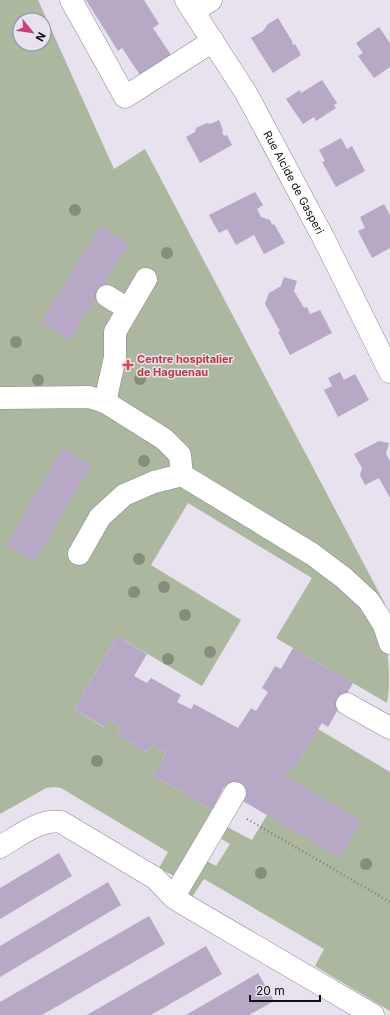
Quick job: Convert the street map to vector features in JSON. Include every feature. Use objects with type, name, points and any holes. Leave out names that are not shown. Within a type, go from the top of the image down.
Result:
[{"type":"street","points":[[71,0],[125,97],[213,41]]},
{"type":"street","name":"Rue Alcide de Gasperi","points":[[197,4],[213,41],[250,100],[324,239],[390,372]]},
{"type":"street","points":[[105,402],[114,357],[115,332],[146,279]]},
{"type":"street","points":[[107,296],[128,308]]},
{"type":"street","points":[[2,398],[89,397],[105,402],[164,439],[180,455],[182,475]]},
{"type":"street","points":[[79,554],[100,517],[124,495],[154,482],[182,475],[312,554],[344,578],[369,601],[384,625],[390,643]]},
{"type":"street","points":[[347,704],[390,728]]},
{"type":"street","points":[[179,888],[231,800]]},
{"type":"street","points":[[0,846],[42,823],[53,820],[61,822],[155,878],[174,898],[373,1015]]},
{"type":"path","points":[[231,800],[390,902]]},
{"type":"green space","points":[[0,0],[38,0],[43,12],[12,12],[12,52],[52,52],[52,31],[114,169],[145,149],[385,604],[389,669],[387,703],[276,638],[312,578],[188,503],[151,565],[241,620],[202,686],[117,636],[74,709],[103,727],[108,719],[122,727],[117,735],[147,752],[152,745],[166,753],[153,775],[212,810],[174,876],[159,868],[168,852],[61,788],[46,788],[0,814]]},
{"type":"green space","points":[[318,729],[390,772],[390,1011],[315,966],[324,949],[204,879],[192,897],[188,893],[205,860],[216,866],[230,844],[220,838],[227,827],[252,840],[267,815],[282,774],[296,766]]},
{"type":"building","points":[[86,0],[144,0],[159,24],[153,28],[171,55],[140,75],[122,48],[118,51]]},
{"type":"building","points":[[278,18],[293,45],[295,44],[301,55],[273,73],[251,38],[263,31],[268,24]]},
{"type":"building","points":[[379,27],[390,43],[390,67],[374,78],[358,56],[363,53],[356,43]]},
{"type":"building","points":[[322,80],[337,103],[334,105],[336,108],[316,121],[314,117],[303,124],[286,99],[300,90],[301,93]]},
{"type":"building","points":[[219,120],[224,136],[227,135],[232,145],[200,163],[186,137],[195,132],[196,128]]},
{"type":"building","points":[[341,138],[347,149],[352,146],[365,171],[336,187],[322,162],[325,161],[319,150]]},
{"type":"building","points":[[255,192],[263,205],[257,209],[261,217],[270,220],[272,225],[274,224],[285,243],[264,254],[254,235],[236,245],[227,229],[219,233],[209,215]]},
{"type":"building","points":[[384,204],[390,215],[390,248],[372,258],[358,231],[365,228],[360,217]]},
{"type":"building","points":[[100,226],[129,244],[70,340],[41,323]]},
{"type":"building","points":[[284,277],[297,281],[294,291],[304,308],[307,307],[310,314],[320,310],[332,333],[290,355],[278,332],[280,331],[265,304],[269,293],[281,286]]},
{"type":"building","points":[[340,372],[344,380],[355,374],[369,400],[338,417],[324,390],[332,386],[328,378]]},
{"type":"building","points":[[379,441],[389,443],[386,454],[390,461],[390,498],[379,478],[365,485],[360,475],[362,468],[354,454]]},
{"type":"building","points":[[63,448],[91,465],[35,562],[6,545]]},
{"type":"building","points":[[117,636],[147,654],[134,676],[147,683],[151,678],[181,695],[177,702],[191,709],[194,704],[238,728],[251,708],[256,711],[268,692],[262,688],[275,666],[281,669],[293,648],[353,683],[328,727],[322,723],[296,766],[282,774],[362,821],[340,858],[243,801],[244,799],[224,787],[212,810],[153,775],[166,753],[152,745],[147,752],[117,735],[122,727],[108,719],[104,727],[74,709]]},
{"type":"building","points":[[59,853],[72,876],[0,919],[0,888]]},
{"type":"building","points":[[108,882],[121,905],[0,977],[0,946]]},
{"type":"building","points":[[149,916],[165,944],[42,1015],[0,1015],[0,1002]]},
{"type":"building","points":[[206,946],[222,974],[151,1015],[87,1015]]},
{"type":"building","points":[[258,973],[274,1001],[249,1015],[186,1015]]},
{"type":"place","name":"Centre hospitalier de Haguenau","points":[[128,365]]}]
